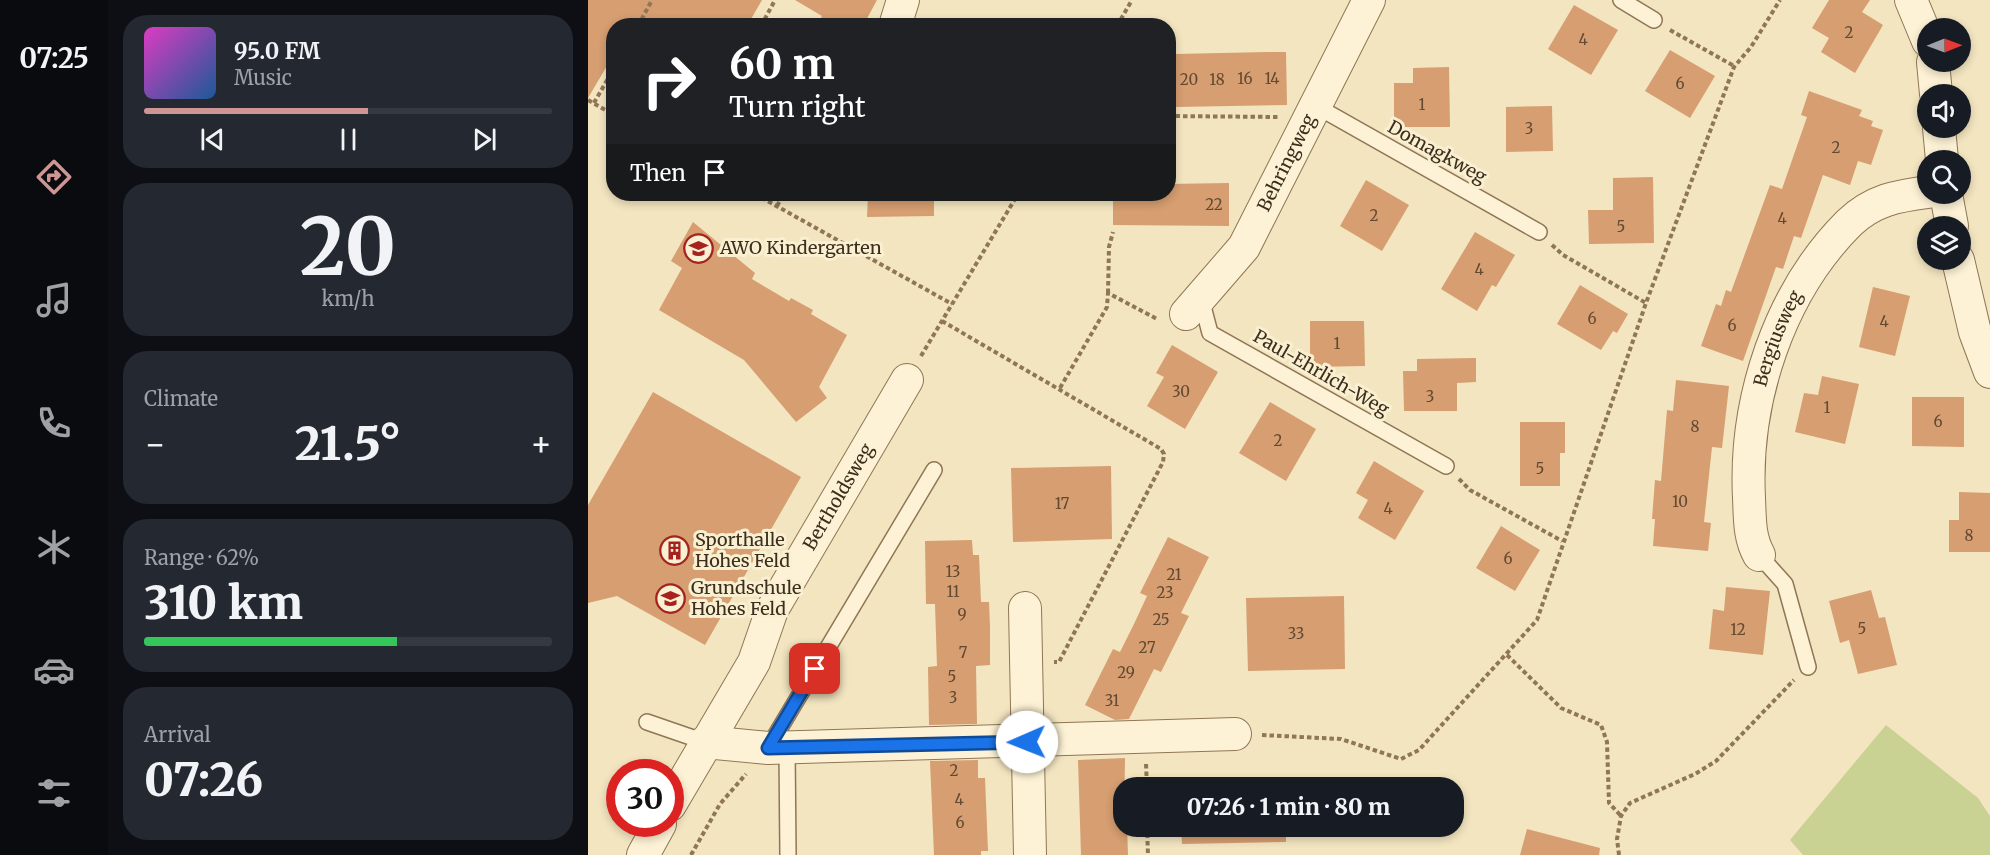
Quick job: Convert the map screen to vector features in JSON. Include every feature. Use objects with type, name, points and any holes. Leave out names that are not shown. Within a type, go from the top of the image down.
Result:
[{"type":"street","points":[[897,18],[903,0]]},
{"type":"street","name":"Behringweg","points":[[1193,305],[1244,247],[1369,0]]},
{"type":"street","points":[[1911,0],[1918,18]]},
{"type":"street","name":"Bergiusweg","points":[[1759,555],[1752,542],[1748,466],[1760,391],[1778,331],[1811,268],[1850,222],[1887,198],[1917,194]]},
{"type":"street","points":[[1960,270],[1975,332],[1990,372]]},
{"type":"street","name":"Bertholdsweg","points":[[684,780],[754,662],[772,610],[907,380]]},
{"type":"street","points":[[1025,608],[1024,663],[1030,855]]},
{"type":"street","points":[[705,742],[777,748],[1235,734]]},
{"type":"street","points":[[643,855],[653,837]]},
{"type":"lane","points":[[1621,0],[1654,20]]},
{"type":"lane","name":"Domagkweg","points":[[1313,112],[1539,232]]},
{"type":"lane","name":"Paul-Ehrlich-Weg","points":[[1193,305],[1210,333],[1446,466]]},
{"type":"lane","points":[[788,855],[777,748],[934,470]]},
{"type":"lane","points":[[1759,555],[1785,584],[1808,667]]},
{"type":"lane","points":[[647,722],[705,742]]},
{"type":"path","points":[[642,18],[652,0]]},
{"type":"path","points":[[765,18],[775,0]]},
{"type":"path","points":[[1122,18],[1132,0]]},
{"type":"path","points":[[1235,734],[1341,739],[1401,759],[1419,750],[1537,620],[1562,541],[1646,303],[1734,67],[1751,47],[1780,0]]},
{"type":"path","points":[[1654,20],[1734,67]]},
{"type":"path","points":[[594,103],[606,82]]},
{"type":"path","points":[[588,100],[606,110]]},
{"type":"path","points":[[1176,116],[1313,112]]},
{"type":"path","points":[[768,201],[952,304]]},
{"type":"path","points":[[777,206],[780,201]]},
{"type":"path","points":[[907,380],[1014,201]]},
{"type":"path","points":[[1060,388],[1107,307],[1109,247],[1113,232]]},
{"type":"path","points":[[1539,232],[1563,255],[1646,303]]},
{"type":"path","points":[[1108,293],[1175,328],[1193,305]]},
{"type":"path","points":[[942,321],[1060,388],[1161,449],[1164,454],[1163,462],[1059,662],[1024,663]]},
{"type":"path","points":[[1446,466],[1470,490],[1562,541]]},
{"type":"path","points":[[1507,655],[1561,708],[1601,725],[1607,742],[1609,803],[1620,816]]},
{"type":"path","points":[[1619,855],[1620,816],[1630,803],[1695,774],[1716,761],[1808,667]]},
{"type":"path","points":[[691,855],[720,804],[777,748]]},
{"type":"path","points":[[1147,837],[1148,855]]},
{"type":"green space","points":[[1886,725],[1978,798],[1990,816],[1990,855],[1803,855],[1790,840]]},
{"type":"building","points":[[588,0],[762,0],[752,18],[606,18],[606,68],[588,98]]},
{"type":"building","points":[[795,0],[877,0],[867,18],[821,18],[822,16]]},
{"type":"building","points":[[1829,0],[1870,0],[1862,12],[1883,25],[1855,73],[1821,52],[1829,38],[1812,28]]},
{"type":"building","points":[[1574,5],[1618,30],[1591,75],[1548,49]]},
{"type":"building","points":[[1670,50],[1715,76],[1690,118],[1645,91]]},
{"type":"building","points":[[1286,52],[1287,105],[1176,107],[1176,54]]},
{"type":"building","points":[[1449,67],[1450,127],[1394,127],[1394,83],[1413,83],[1413,68]]},
{"type":"building","points":[[1809,91],[1862,110],[1859,116],[1873,121],[1871,126],[1883,130],[1871,165],[1858,161],[1850,185],[1823,175],[1801,238],[1794,236],[1783,269],[1776,267],[1743,361],[1701,346],[1716,304],[1721,306],[1726,290],[1731,292],[1770,185],[1782,189],[1807,117],[1801,115]]},
{"type":"building","points":[[1552,106],[1553,151],[1506,152],[1506,107]]},
{"type":"building","points":[[1653,177],[1654,243],[1589,244],[1588,210],[1613,210],[1613,178]]},
{"type":"building","points":[[1366,180],[1409,205],[1382,251],[1340,226]]},
{"type":"building","points":[[1229,183],[1229,226],[1113,225],[1113,201],[1176,201],[1176,184]]},
{"type":"building","points":[[868,201],[934,201],[934,216],[867,217]]},
{"type":"building","points":[[693,222],[755,273],[752,279],[789,301],[791,298],[813,310],[811,314],[847,335],[819,387],[827,398],[796,422],[744,360],[659,310],[682,268],[671,261]]},
{"type":"building","points":[[1475,232],[1515,255],[1496,287],[1492,285],[1477,311],[1441,289]]},
{"type":"building","points":[[1580,285],[1628,314],[1617,333],[1613,331],[1601,350],[1557,324]]},
{"type":"building","points":[[1873,287],[1910,296],[1895,356],[1859,347]]},
{"type":"building","points":[[1310,321],[1364,321],[1365,366],[1310,367]]},
{"type":"building","points":[[1172,345],[1218,372],[1185,429],[1147,406],[1164,377],[1156,373]]},
{"type":"building","points":[[1476,358],[1476,382],[1457,383],[1457,411],[1404,411],[1403,371],[1417,371],[1417,359]]},
{"type":"building","points":[[1822,376],[1859,384],[1845,444],[1795,432],[1804,393],[1818,395]]},
{"type":"building","points":[[1676,380],[1729,386],[1722,448],[1712,447],[1704,522],[1711,523],[1708,551],[1653,546],[1655,519],[1652,519],[1655,480],[1661,481],[1667,410],[1673,411]]},
{"type":"building","name":"Sporthalle Hohes Feld","points":[[653,392],[801,477],[705,645],[617,596],[588,603],[588,505]]},
{"type":"building","points":[[1912,397],[1964,397],[1964,447],[1912,446]]},
{"type":"building","points":[[1270,402],[1316,429],[1286,481],[1239,453]]},
{"type":"building","points":[[1520,422],[1565,422],[1565,453],[1560,453],[1560,486],[1520,486]]},
{"type":"building","points":[[1374,461],[1424,491],[1395,540],[1358,518],[1368,500],[1356,493]]},
{"type":"building","points":[[1111,466],[1112,539],[1013,542],[1011,468]]},
{"type":"building","points":[[1959,492],[1990,493],[1990,552],[1949,552],[1949,520],[1959,520]]},
{"type":"building","points":[[1501,526],[1540,550],[1515,591],[1476,568]]},
{"type":"building","points":[[1168,537],[1209,557],[1181,613],[1189,616],[1161,672],[1154,669],[1129,719],[1115,720],[1085,705],[1113,649],[1120,652],[1134,624],[1147,596],[1140,593]]},
{"type":"building","points":[[972,540],[973,555],[979,555],[981,602],[989,602],[990,627],[990,665],[976,666],[977,724],[929,725],[928,667],[937,666],[935,604],[926,604],[925,541]]},
{"type":"building","points":[[1726,587],[1770,591],[1763,655],[1709,649],[1713,609],[1724,611]]},
{"type":"building","points":[[1871,590],[1879,618],[1885,617],[1897,665],[1858,674],[1849,640],[1840,643],[1829,601]]},
{"type":"building","points":[[1344,596],[1345,669],[1248,671],[1246,598]]},
{"type":"building","points":[[1125,758],[1125,777],[1113,777],[1113,837],[1127,837],[1128,855],[1081,855],[1078,760]]},
{"type":"building","points":[[978,760],[978,778],[985,778],[988,851],[981,851],[981,855],[934,855],[930,761]]},
{"type":"building","points":[[1527,829],[1600,848],[1599,855],[1520,855]]},
{"type":"building","points":[[1182,837],[1286,837],[1286,842],[1182,844]]},
{"type":"place","name":"AWO Kindergarten","points":[[699,248]]},
{"type":"place","name":"Sporthalle Hohes Feld","points":[[674,550]]},
{"type":"place","name":"Grundschule Hohes Feld","points":[[670,598]]},
{"type":"route","points":[[815,669],[768,748],[1027,742]]}]
